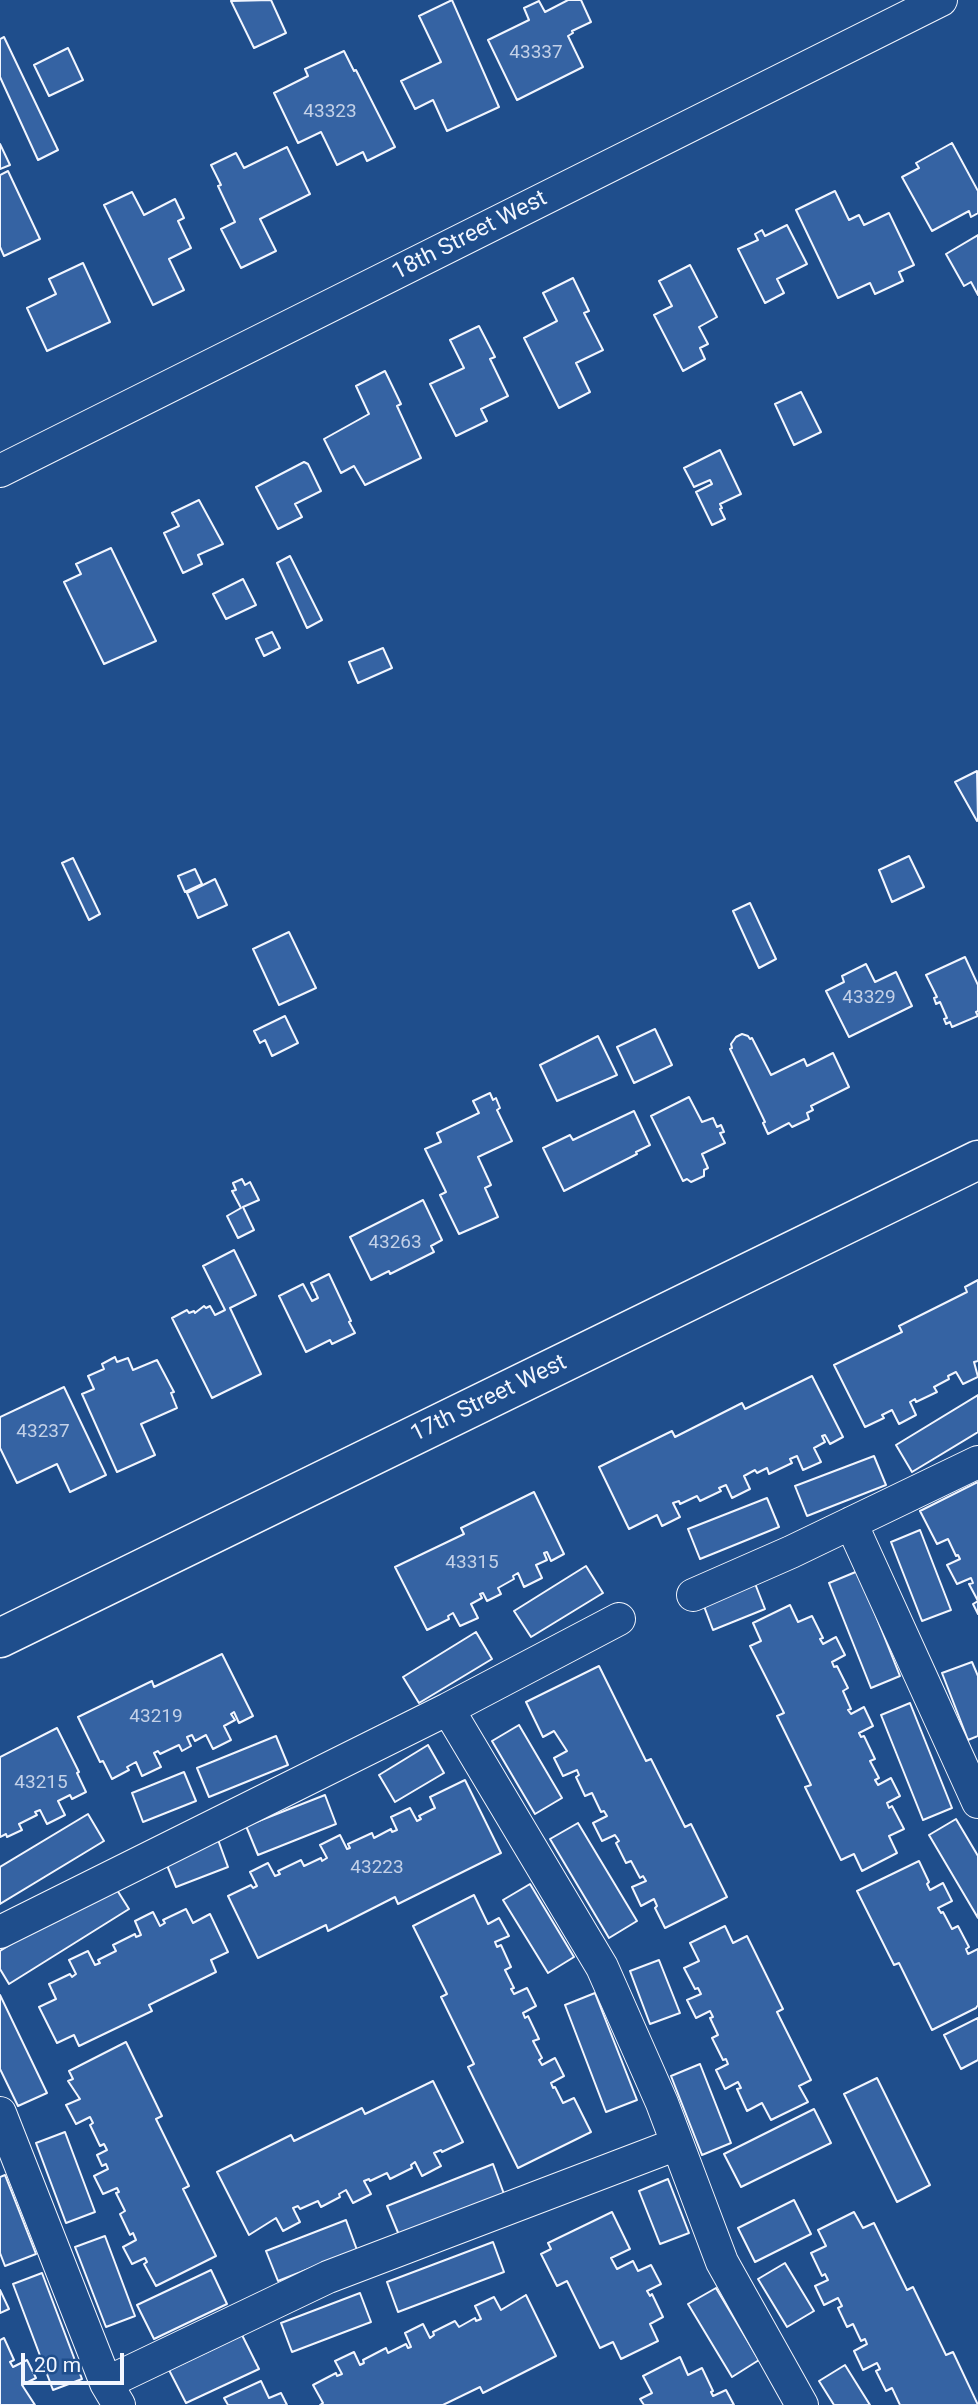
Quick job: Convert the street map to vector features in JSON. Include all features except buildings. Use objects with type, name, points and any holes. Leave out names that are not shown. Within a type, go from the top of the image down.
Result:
[{"type":"street","name":"18th Street West","points":[[0,471],[941,0]]},
{"type":"street","name":"17th Street West","points":[[0,1638],[978,1160]]},
{"type":"street","points":[[693,1595],[978,1462]]},
{"type":"street","points":[[851,1523],[978,1802]]},
{"type":"street","points":[[0,1932],[448,1709],[619,1619]]},
{"type":"street","points":[[448,1709],[603,1967],[662,2103],[722,2262],[802,2405]]},
{"type":"street","points":[[0,2113],[112,2394],[328,2277],[677,2144]]}]
